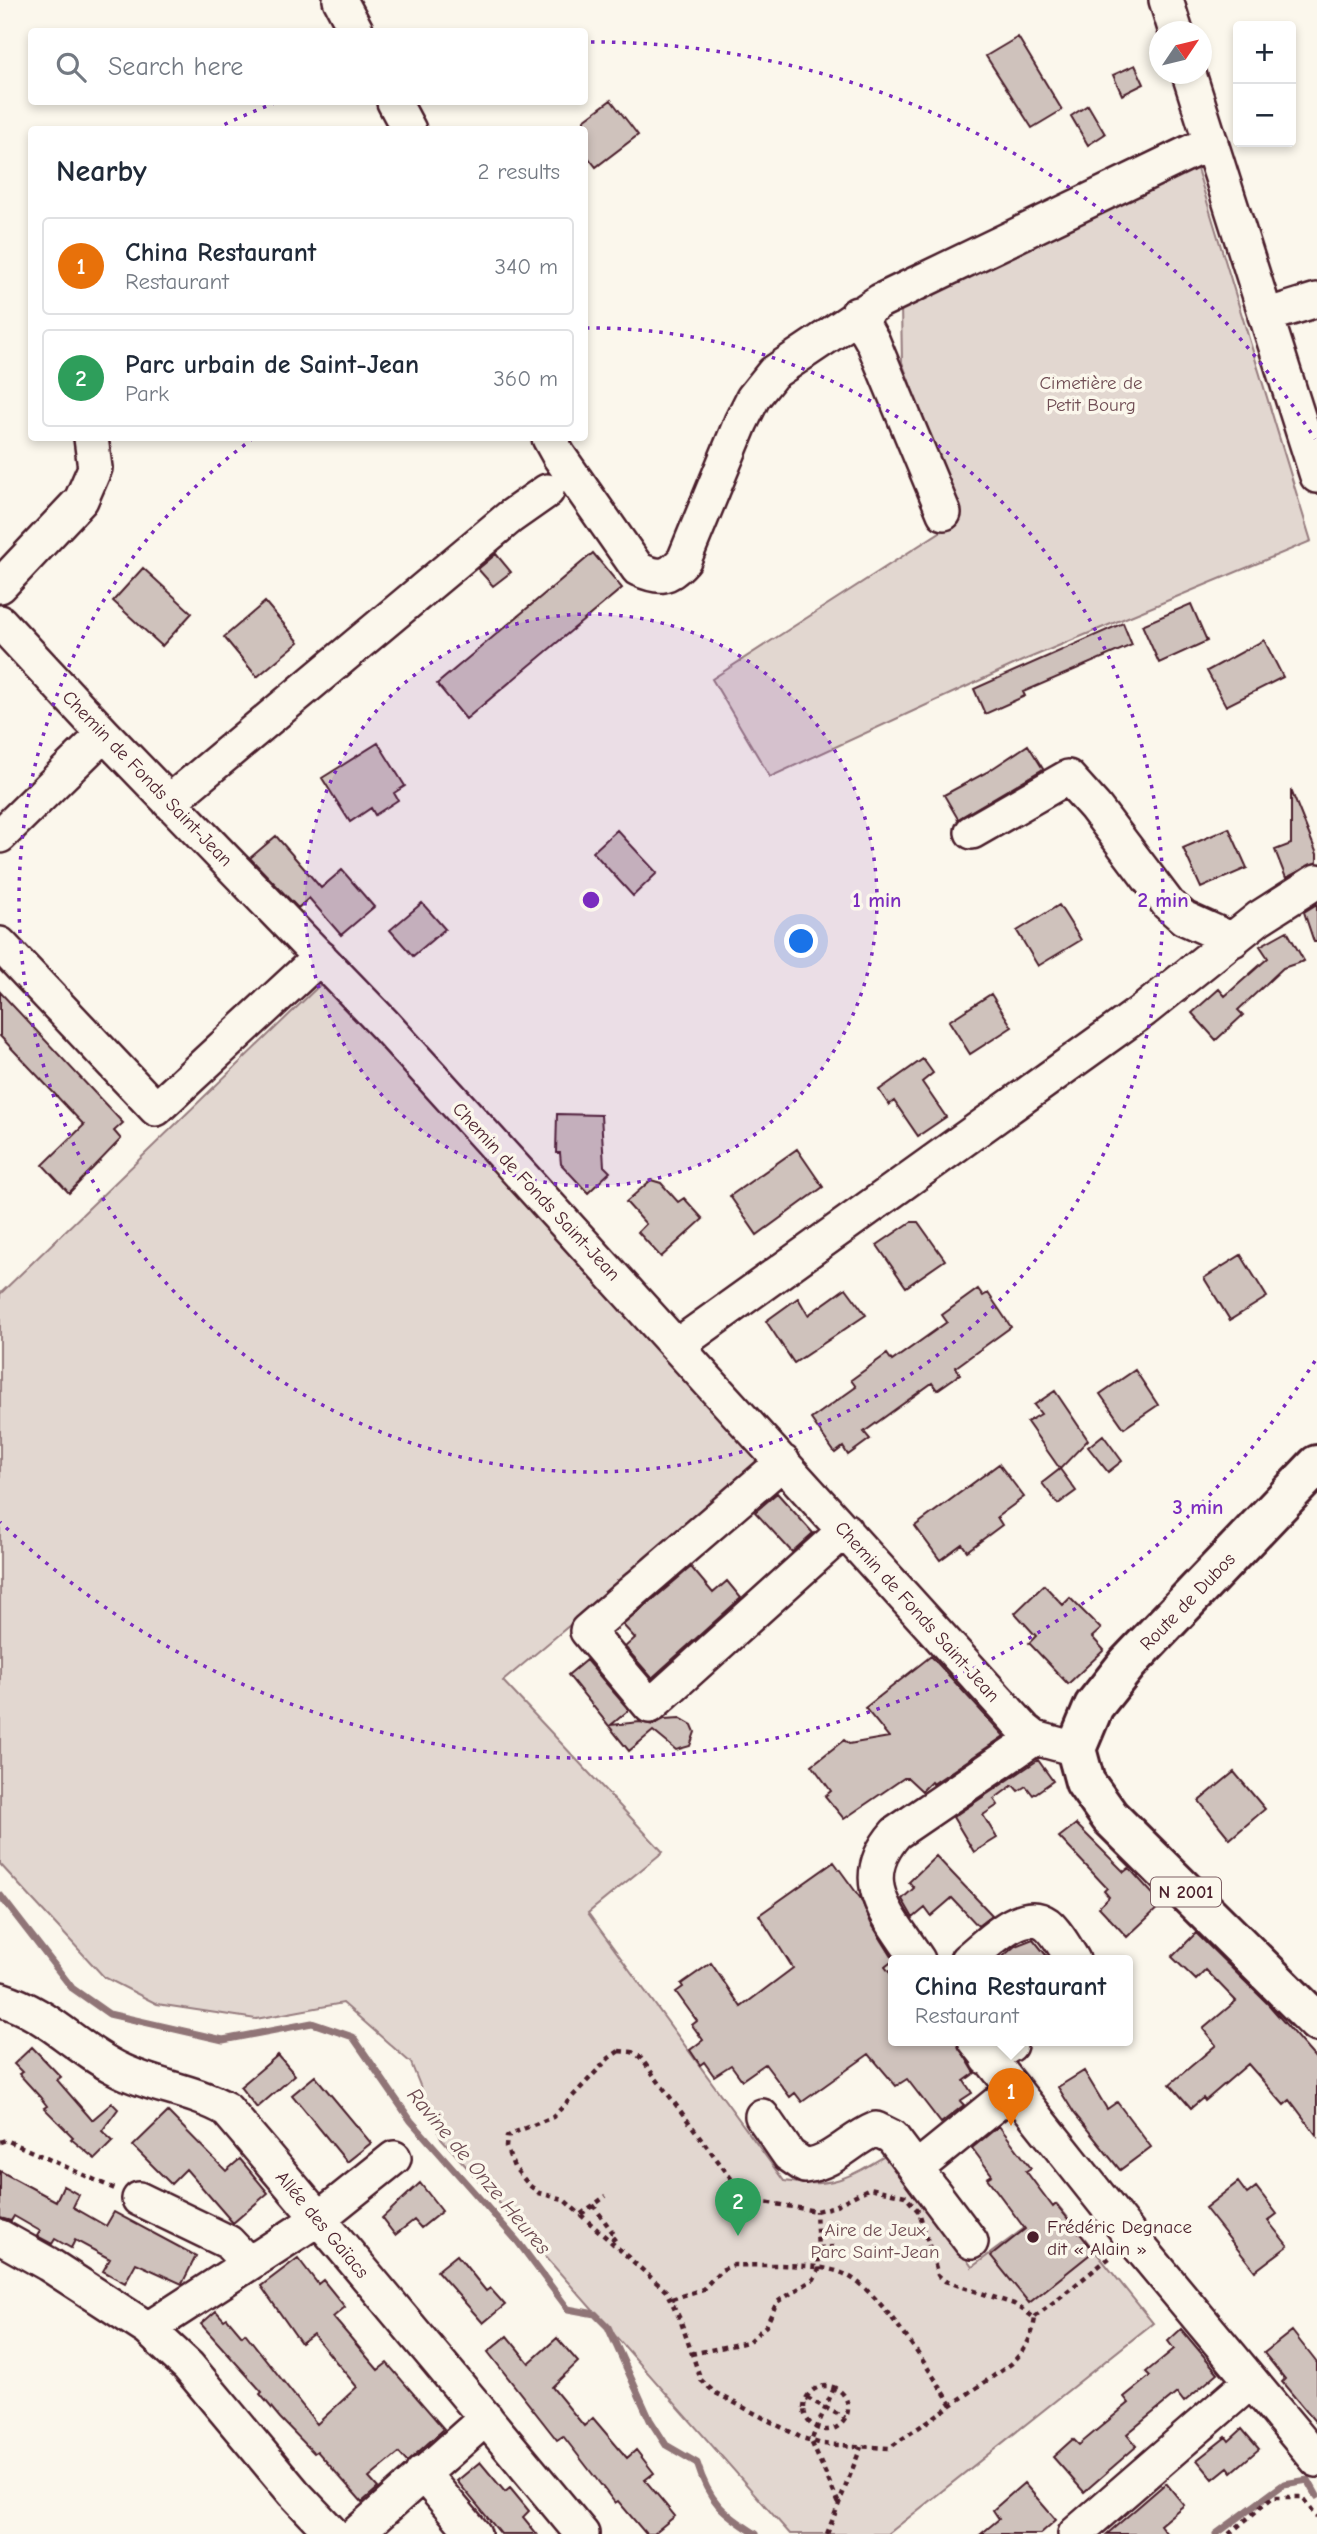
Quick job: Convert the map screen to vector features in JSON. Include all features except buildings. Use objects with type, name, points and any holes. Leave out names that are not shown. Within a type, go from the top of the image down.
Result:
[{"type":"main road","name":"Route de Dubos","points":[[1076,1749],[1094,1706],[1128,1663],[1317,1465]]},
{"type":"main road","name":"N 2001","points":[[1076,1749],[1085,1782],[1110,1817],[1317,2022]]},
{"type":"street","points":[[340,0],[355,28]]},
{"type":"street","points":[[1166,0],[1173,21]]},
{"type":"street","points":[[1192,84],[1315,465]]},
{"type":"street","points":[[396,105],[407,126]]},
{"type":"street","points":[[552,441],[559,456],[638,569],[656,578],[670,575],[684,560],[753,398],[773,373],[857,314],[1066,209],[1211,142]]},
{"type":"street","points":[[1265,316],[1317,300]]},
{"type":"street","points":[[857,314],[873,342],[944,513]]},
{"type":"street","points":[[0,586],[81,500],[95,468],[91,441]]},
{"type":"street","points":[[169,802],[510,517],[547,491]]},
{"type":"street","name":"Chemin de Fonds Saint-Jean","points":[[0,622],[104,734],[320,957],[1035,1738]]},
{"type":"street","points":[[0,836],[104,734]]},
{"type":"street","points":[[972,832],[1056,781],[1068,778],[1095,807],[1168,904],[1184,918],[1233,940]]},
{"type":"street","points":[[678,1345],[1144,1010],[1259,918],[1317,881]]},
{"type":"street","points":[[0,944],[156,1109],[320,957]]},
{"type":"street","points":[[783,1462],[587,1631],[650,1706],[845,1530]]},
{"type":"street","points":[[915,1955],[888,1914],[874,1881],[876,1864],[885,1847],[897,1833],[1035,1738],[1076,1749]]},
{"type":"street","points":[[973,1955],[1009,1927],[1029,1919],[1047,1923],[1069,1955]]},
{"type":"street","name":"Allée des Gaïacs","points":[[0,1999],[50,2021],[96,2058],[123,2072],[204,2096],[226,2109],[317,2219],[390,2301],[582,2534]]},
{"type":"street","points":[[1002,2046],[1012,2091],[1317,2460]]},
{"type":"street","points":[[916,2169],[1012,2091]]},
{"type":"street","points":[[762,2116],[789,2155],[805,2166],[824,2164],[862,2135],[876,2129],[892,2137],[971,2242]]},
{"type":"street","points":[[148,2329],[317,2219],[394,2158]]},
{"type":"street","points":[[139,2199],[228,2242],[248,2263]]},
{"type":"street","points":[[0,2237],[48,2263],[148,2329],[188,2366],[294,2493],[333,2534]]},
{"type":"street","points":[[1075,2534],[1250,2382]]},
{"type":"street","points":[[356,2534],[486,2418]]},
{"type":"street","points":[[422,2473],[474,2534]]},
{"type":"path","points":[[1035,2318],[1027,2309],[945,2281],[938,2275],[919,2212],[905,2196],[870,2188],[832,2207],[816,2211],[753,2200],[742,2193],[640,2057],[632,2052],[619,2051],[554,2118],[507,2137],[506,2147],[514,2167],[529,2185],[539,2193],[563,2199],[672,2300],[701,2380],[714,2392],[811,2441],[889,2448],[1012,2364],[1025,2351],[1032,2337],[1035,2318],[1133,2239]]},
{"type":"path","points":[[0,2141],[6,2140],[139,2199]]},
{"type":"path","points":[[581,2214],[606,2196]]},
{"type":"path","points":[[593,2205],[617,2237],[611,2241]]},
{"type":"path","points":[[691,2354],[748,2342],[766,2326],[777,2302],[814,2279],[819,2269],[816,2211]]},
{"type":"path","points":[[819,2248],[834,2247]]},
{"type":"path","points":[[672,2300],[703,2289],[721,2270],[734,2265],[841,2272],[868,2292],[900,2329],[952,2405]]},
{"type":"path","points":[[822,2387],[834,2388],[845,2398],[845,2418],[829,2430],[816,2428],[804,2411],[807,2398],[822,2387]]},
{"type":"path","points":[[834,2388],[811,2441],[839,2504]]},
{"type":"path","points":[[807,2398],[845,2418]]},
{"type":"path","points":[[827,2534],[861,2447]]},
{"type":"path","points":[[1229,2534],[1273,2497],[1303,2497],[1317,2517]]},
{"type":"green space","name":"Cimetière de Petit Bourg","points":[[1194,159],[1311,541],[1022,661],[770,777],[712,679],[960,519],[902,362],[901,305]]},
{"type":"green space","name":"Aire de Jeux Parc Saint-Jean","points":[[325,980],[762,1464],[503,1681],[663,1852],[588,1913],[784,2181],[815,2183],[840,2179],[890,2153],[972,2267],[1057,2204],[1153,2323],[888,2534],[790,2534],[441,2138],[411,2063],[343,2003],[256,2019],[157,2004],[104,1977],[0,1864],[0,1294]]},
{"type":"waterway","name":"Ravine de Onze Heures","points":[[0,1895],[72,1988],[109,2014],[223,2040],[312,2023],[353,2037],[411,2121],[518,2242],[568,2309],[595,2314],[608,2327],[650,2420],[666,2445],[697,2463],[712,2497],[726,2513],[756,2534]]},
{"type":"waterway","name":"Ravine de Onze Heures","points":[[1216,2534],[1284,2484],[1308,2480],[1317,2496]]},
{"type":"place","name":"China Restaurant","points":[[1011,2126]]},
{"type":"place","name":"Parc urbain de Saint-Jean","points":[[738,2236]]},
{"type":"place","name":"Frédéric Degnace dit « Alain »","points":[[1033,2237]]}]
